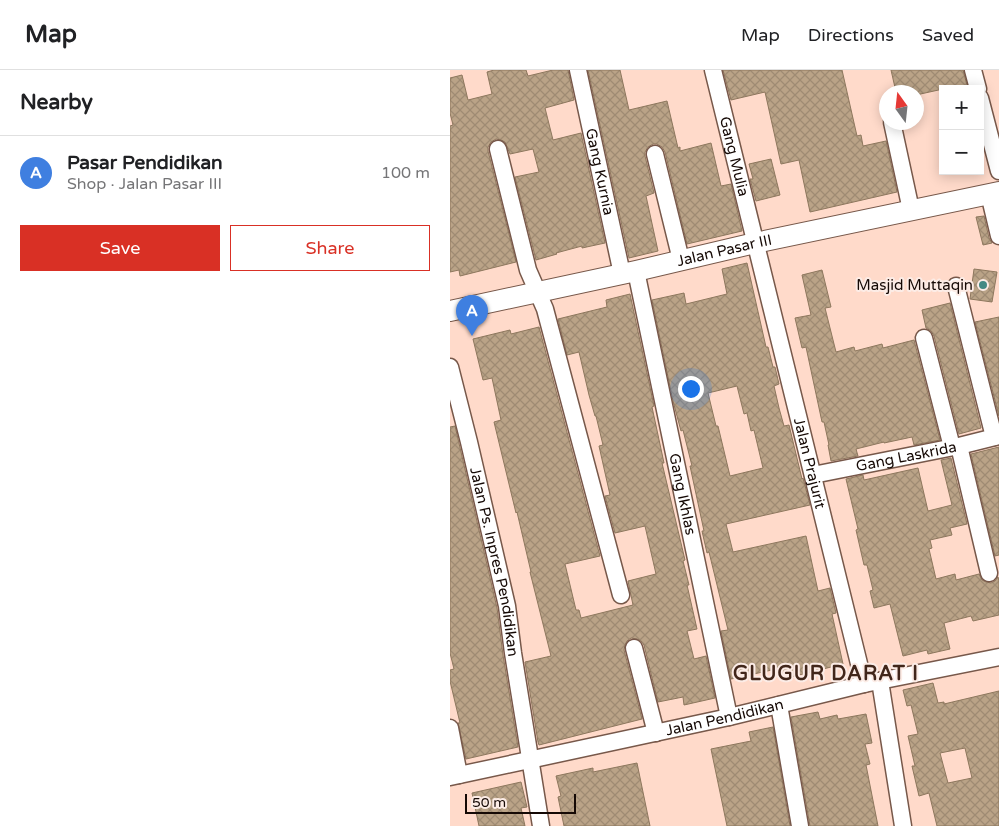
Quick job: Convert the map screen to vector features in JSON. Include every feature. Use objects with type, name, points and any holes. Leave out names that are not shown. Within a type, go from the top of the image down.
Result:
[{"type":"street","name":"Gang Kurnia","points":[[578,70],[629,272]]},
{"type":"street","name":"Gang Mulia","points":[[713,70],[755,243]]},
{"type":"street","points":[[973,70],[977,85]]},
{"type":"street","points":[[984,113],[999,171]]},
{"type":"street","points":[[894,130],[911,210]]},
{"type":"street","points":[[498,148],[528,270],[545,309],[621,595]]},
{"type":"street","points":[[654,154],[681,260]]},
{"type":"street","name":"Jalan Pasar III","points":[[450,311],[755,243],[994,193]]},
{"type":"street","points":[[994,193],[999,236]]},
{"type":"street","name":"Jalan Prajurit","points":[[755,243],[812,475],[872,682],[903,826]]},
{"type":"street","name":"Gang Ikhlas","points":[[629,272],[729,717]]},
{"type":"street","points":[[956,286],[996,437]]},
{"type":"street","points":[[924,338],[956,447],[989,573]]},
{"type":"street","name":"Jalan Ps. Inpres Pendidikan","points":[[450,366],[507,606],[541,826]]},
{"type":"street","name":"Gang Laskrida","points":[[812,475],[956,447],[996,437]]},
{"type":"street","points":[[634,648],[656,733]]},
{"type":"street","name":"Jalan Pendidikan","points":[[454,776],[729,717],[872,682],[999,658]]},
{"type":"street","points":[[779,705],[800,826]]},
{"type":"street","points":[[450,728],[454,776]]},
{"type":"building","points":[[494,70],[526,70],[528,76],[553,70],[568,70],[574,100],[545,108],[553,140],[581,133],[605,243],[582,248],[582,246],[536,260],[515,177],[539,172],[533,149],[510,154],[505,142],[496,139],[491,142],[488,151],[516,262],[460,276],[459,270],[450,272],[450,126],[453,125],[450,113],[450,78],[462,75],[468,100],[492,94],[487,72]]},
{"type":"building","points":[[588,70],[620,70],[629,110],[667,101],[680,151],[711,143],[721,186],[731,184],[742,231],[687,244],[665,152],[662,147],[653,144],[648,147],[645,156],[654,193],[646,196],[658,251],[629,258]]},
{"type":"building","points":[[723,70],[842,70],[857,136],[861,135],[863,146],[886,141],[897,192],[810,212],[799,160],[781,164],[765,92],[731,100]]},
{"type":"building","points":[[891,70],[963,70],[967,85],[939,85],[939,90],[924,93],[924,85],[894,85]]},
{"type":"building","points":[[771,159],[780,195],[756,201],[750,179],[753,179],[749,164]]},
{"type":"building","points":[[984,216],[992,243],[983,245],[976,217]]},
{"type":"building","points":[[747,263],[766,347],[768,347],[779,384],[774,386],[779,408],[784,426],[789,425],[810,505],[726,524],[733,552],[806,536],[818,591],[830,588],[836,613],[832,614],[843,664],[783,679],[781,668],[731,679],[721,631],[728,630],[709,552],[707,553],[690,466],[692,466],[673,401],[652,300],[684,293],[686,304],[727,294],[722,269]],"holes":[[[737,386],[744,414],[747,413],[751,431],[754,430],[763,468],[730,476],[708,393]]]},
{"type":"building","name":"Masjid Muttaqin","points":[[974,269],[997,272],[992,302],[970,299]]},
{"type":"building","points":[[822,270],[831,307],[825,308],[836,352],[854,347],[855,351],[882,344],[883,348],[914,340],[940,440],[914,445],[912,437],[884,442],[856,449],[858,456],[831,461],[824,422],[822,422],[806,347],[802,348],[795,318],[811,315],[802,275]]},
{"type":"building","points":[[630,294],[654,406],[652,407],[664,463],[662,463],[685,560],[683,561],[689,585],[687,585],[697,629],[687,631],[694,659],[706,656],[715,698],[684,705],[683,697],[658,702],[644,645],[641,641],[631,638],[627,641],[624,650],[642,719],[539,745],[525,662],[551,656],[494,422],[501,420],[492,378],[483,380],[473,339],[510,330],[511,334],[539,327],[600,556],[565,564],[576,610],[579,610],[581,618],[633,605],[628,581],[656,574],[645,526],[615,533],[605,496],[610,495],[599,446],[603,445],[579,352],[567,355],[558,319],[607,307],[606,300]]},
{"type":"building","points":[[950,303],[981,428],[959,434],[934,336],[926,328],[922,310]]},
{"type":"building","points":[[999,317],[999,416],[975,322]]},
{"type":"building","points":[[455,426],[497,608],[518,747],[466,759],[450,681],[450,670],[454,669],[450,653],[450,427]]},
{"type":"building","points":[[999,447],[999,555],[995,556],[971,454]]},
{"type":"building","points":[[951,458],[967,524],[950,528],[952,535],[930,540],[932,548],[929,549],[936,579],[955,574],[956,580],[979,574],[982,580],[991,583],[998,577],[999,615],[973,621],[971,616],[944,623],[950,649],[928,654],[927,650],[903,656],[890,604],[874,608],[870,591],[873,590],[867,565],[864,565],[856,530],[858,529],[846,479],[863,475],[864,480],[918,468],[928,511],[952,505],[941,460]]},
{"type":"building","points":[[933,683],[938,703],[944,702],[944,704],[999,691],[999,826],[937,826],[929,793],[919,796],[908,736],[918,734],[911,705],[907,706],[903,690]],"holes":[[[965,748],[972,778],[948,783],[940,753]]]},
{"type":"building","points":[[818,712],[820,719],[837,715],[838,719],[866,714],[872,743],[865,744],[870,764],[866,765],[878,826],[810,826],[791,717]]},
{"type":"building","points":[[773,727],[790,826],[727,826],[711,749],[751,741],[749,732]]},
{"type":"building","points":[[637,763],[650,826],[564,826],[558,797],[561,796],[556,776],[593,768],[593,772]]},
{"type":"building","points":[[521,782],[527,807],[521,808],[525,826],[479,826],[472,793]]},
{"type":"place","name":"Masjid Muttaqin","points":[[983,285]]},
{"type":"place","name":"Pasar Pendidikan","points":[[472,336]]},
{"type":"district","name":"GLUGUR DARAT I","points":[[826,673]]}]
